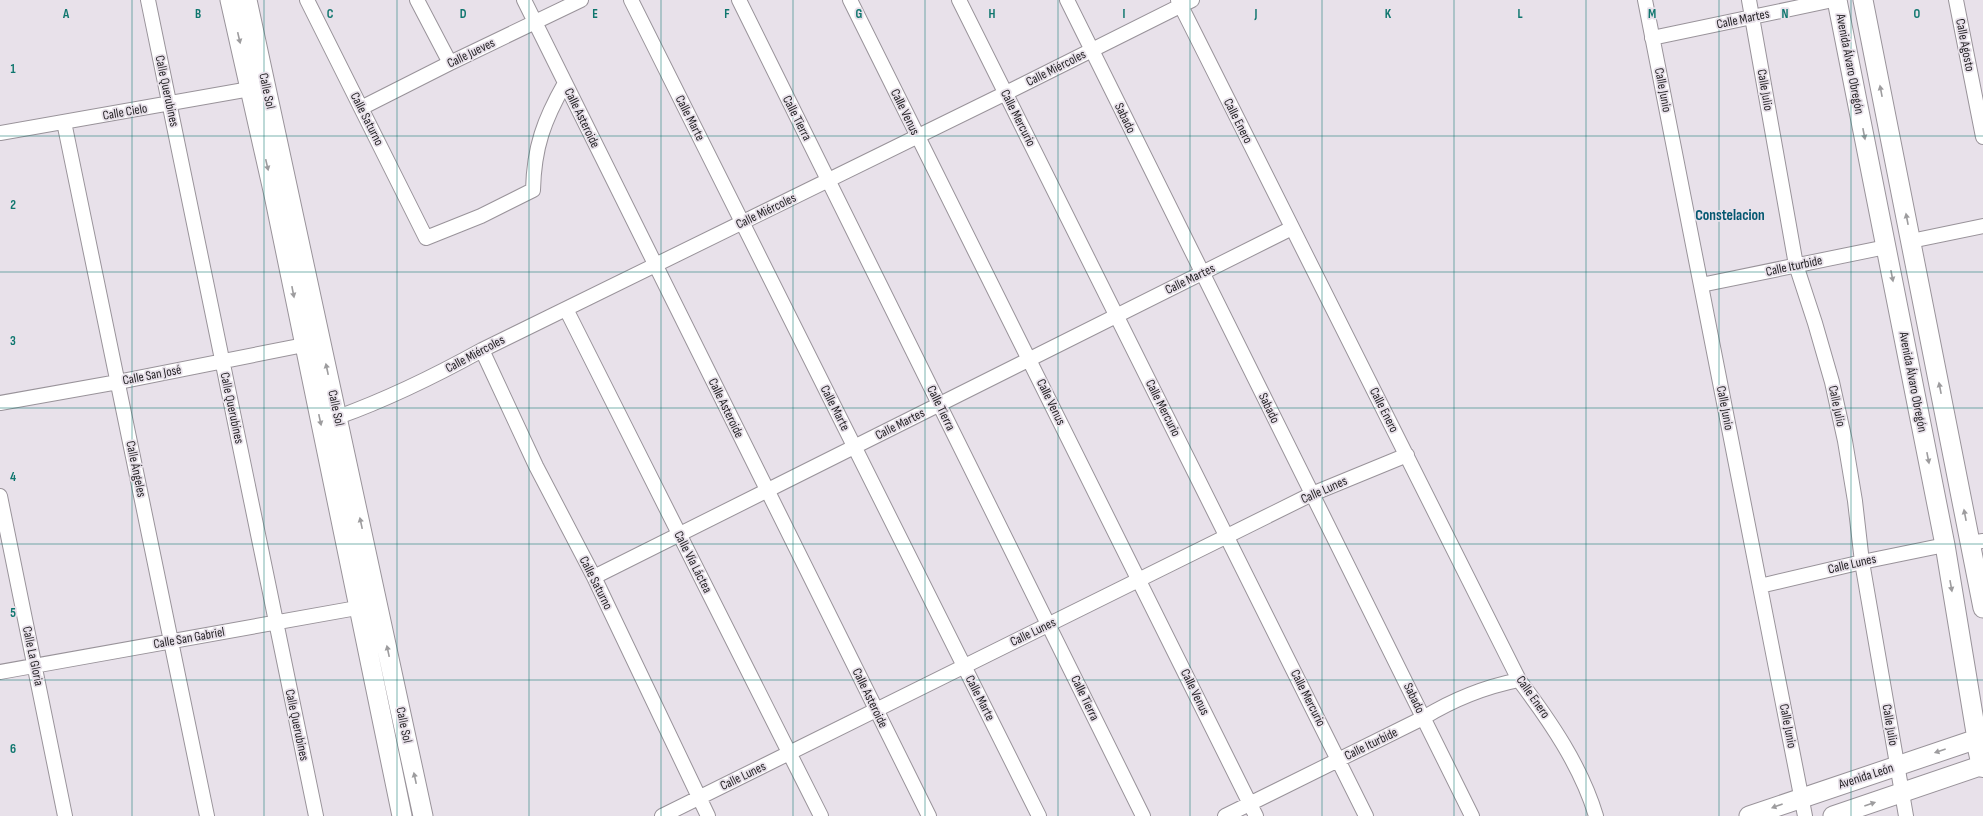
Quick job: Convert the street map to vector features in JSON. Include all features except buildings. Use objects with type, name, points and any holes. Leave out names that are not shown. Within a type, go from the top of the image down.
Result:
[{"type":"main road","name":"Avenida Álvaro Obregón","points":[[1980,738],[1983,765]]},
{"type":"street","name":"Calle Querubines","points":[[148,0],[316,816]]},
{"type":"street","name":"Calle Sol","points":[[230,0],[304,344],[402,816]]},
{"type":"street","name":"Calle Sol","points":[[248,0],[423,816]]},
{"type":"street","name":"Calle Saturno","points":[[307,0],[426,238],[481,216],[533,190],[534,166],[538,144],[545,121],[565,83]]},
{"type":"street","points":[[417,0],[450,62]]},
{"type":"street","name":"Calle Asteroide","points":[[524,0],[929,816]]},
{"type":"street","name":"Calle Jueves","points":[[361,108],[450,62],[581,0]]},
{"type":"street","name":"Calle Marte","points":[[631,0],[1039,816]]},
{"type":"street","name":"Calle Tierra","points":[[739,0],[1143,816]]},
{"type":"street","name":"Calle Venus","points":[[850,0],[917,137],[1030,359],[1253,810]]},
{"type":"street","name":"Calle Mercurio","points":[[959,0],[1366,816]]},
{"type":"street","name":"Sabado","points":[[1067,0],[1472,816]]},
{"type":"street","name":"Calle Junio","points":[[1645,0],[1805,816]]},
{"type":"street","name":"Calle Julio","points":[[1749,0],[1796,265],[1815,323],[1836,404],[1855,501],[1862,562],[1906,816]]},
{"type":"street","name":"Calle Martes","points":[[1652,38],[1833,0]]},
{"type":"street","name":"Avenida Álvaro Obregón","points":[[1837,0],[1944,545],[1980,738]]},
{"type":"street","name":"Avenida Álvaro Obregón","points":[[1863,0],[1911,241],[1977,542],[1983,608]]},
{"type":"street","name":"Calle Agosto","points":[[1956,0],[1983,137]]},
{"type":"street","name":"Calle Miércoles","points":[[338,417],[419,384],[482,350],[1006,93],[1183,2]]},
{"type":"street","name":"Calle Enero","points":[[1183,2],[1292,228],[1520,680],[1550,721],[1575,765],[1596,816]]},
{"type":"street","points":[[1967,55],[1983,80]]},
{"type":"street","name":"Calle Cielo","points":[[0,133],[250,89]]},
{"type":"street","name":"Calle Ángeles","points":[[64,122],[207,816]]},
{"type":"street","points":[[1911,241],[1983,226]]},
{"type":"street","name":"Calle Martes","points":[[594,577],[1292,228]]},
{"type":"street","name":"Calle Iturbide","points":[[1701,285],[1886,246]]},
{"type":"street","name":"Calle Vía Láctea","points":[[566,309],[821,816]]},
{"type":"street","name":"Calle San José","points":[[0,403],[118,382],[304,344]]},
{"type":"street","name":"Calle Saturno","points":[[482,350],[536,466],[594,577],[708,816]]},
{"type":"street","name":"Calle Lunes","points":[[662,816],[1312,494],[1407,455]]},
{"type":"street","name":"Calle La Gloria","points":[[0,496],[65,816]]},
{"type":"street","name":"Calle Lunes","points":[[1760,586],[1862,562],[1944,545]]},
{"type":"street","name":"Calle San Gabriel","points":[[0,672],[378,604]]},
{"type":"street","name":"Calle Iturbide","points":[[1225,816],[1253,810],[1339,760],[1423,718],[1445,704],[1469,693],[1494,685],[1520,680]]},
{"type":"street","name":"Avenida León","points":[[1749,816],[1980,738]]},
{"type":"street","name":"Avenida León","points":[[1833,816],[1983,765]]},
{"type":"district","name":"Constelacion","points":[[1730,215]]}]
